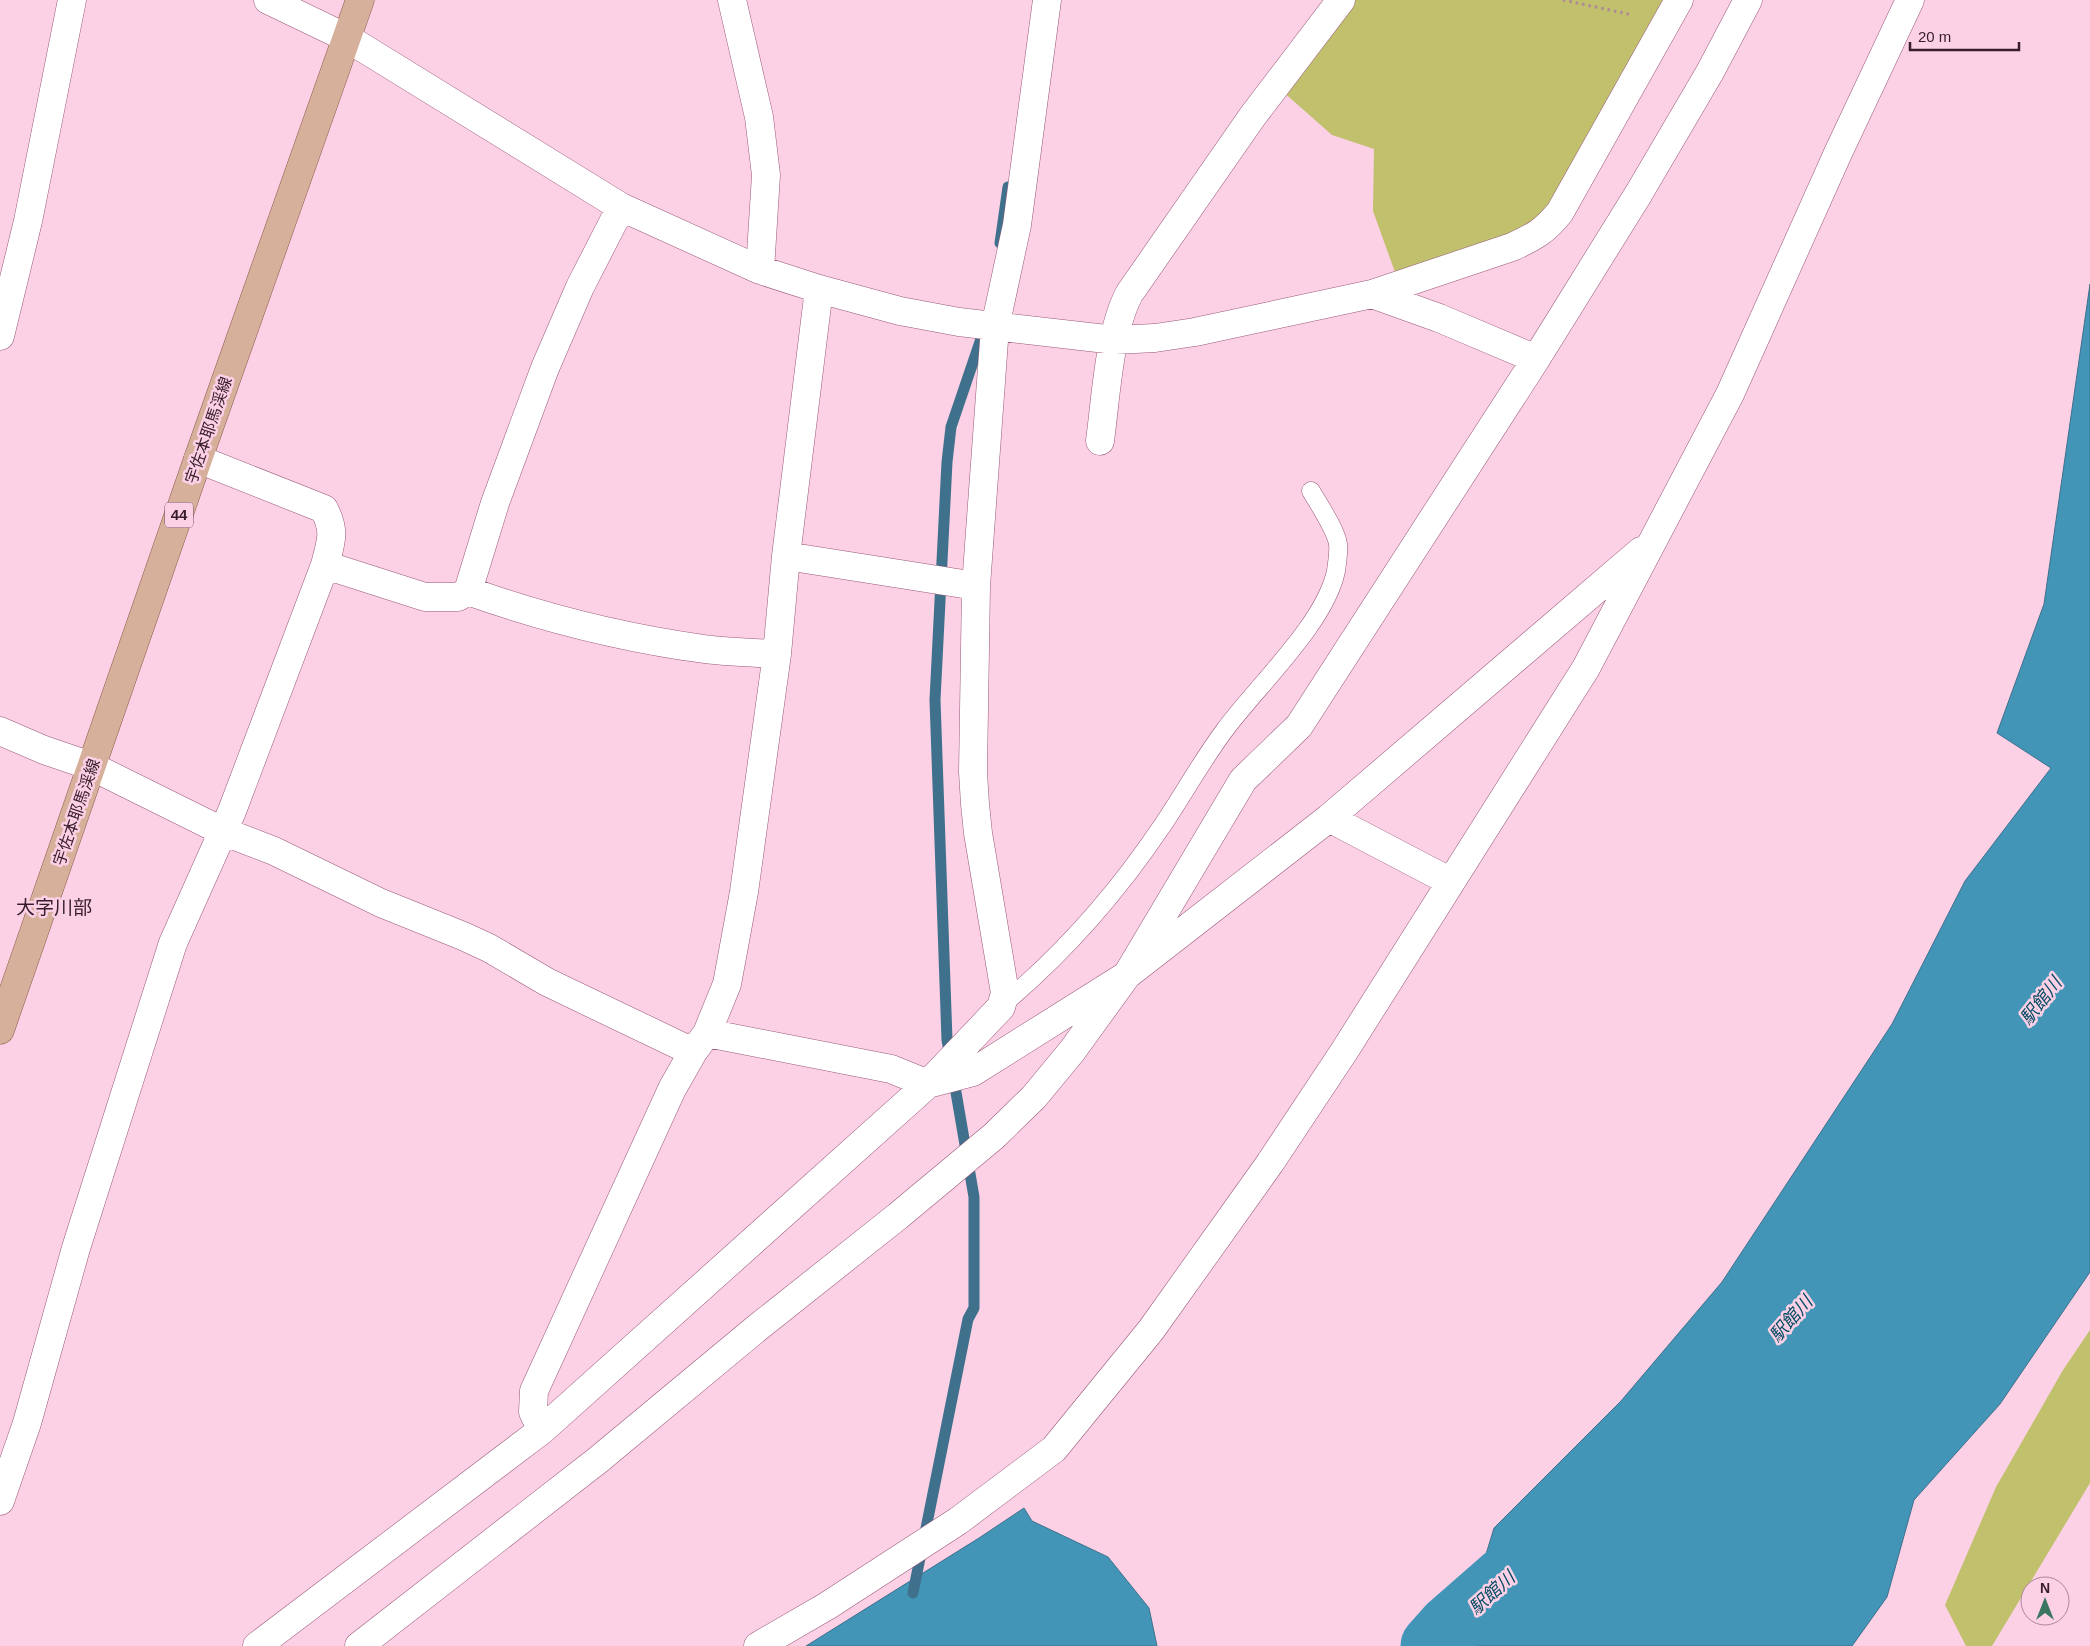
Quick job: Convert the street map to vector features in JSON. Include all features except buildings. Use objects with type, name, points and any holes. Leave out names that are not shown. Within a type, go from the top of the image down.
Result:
[{"type":"main road","name":"宇佐本耶馬渓線","points":[[0,1030],[360,0]]},
{"type":"street","points":[[0,336],[28,221],[72,0]]},
{"type":"street","points":[[268,0],[347,38],[621,207],[760,270],[819,290],[900,311],[995,327],[1115,340],[1155,338],[1195,332],[1372,294],[1534,238],[1560,212],[1673,11]]},
{"type":"street","points":[[732,0],[759,117],[766,175],[760,270]]},
{"type":"street","points":[[257,1646],[542,1430],[928,1084],[1001,1007],[1005,994],[978,833],[973,772],[976,586],[995,327],[1017,225],[1047,0]]},
{"type":"street","points":[[1100,441],[1115,340],[1121,311],[1129,294],[1252,117],[1341,0]]},
{"type":"street","points":[[359,1646],[598,1460],[757,1328],[898,1216],[994,1136],[1034,1097],[1072,1051],[1127,975],[1243,780],[1299,726],[1536,359],[1640,193],[1710,72],[1748,0]]},
{"type":"street","points":[[758,1646],[827,1606],[958,1521],[1054,1449],[1151,1330],[1270,1163],[1345,1050],[1586,668],[1730,394],[1838,153],[1910,0]]},
{"type":"street","points":[[325,565],[425,597],[458,597],[468,591],[495,503],[545,368],[580,287],[621,207]]},
{"type":"street","points":[[542,1430],[533,1412],[534,1392],[672,1089],[700,1043],[727,984],[744,892],[777,654],[786,556],[819,290]]},
{"type":"street","points":[[1372,294],[1439,318],[1536,359]]},
{"type":"street","points":[[0,1501],[27,1423],[76,1248],[157,990],[173,944],[232,811],[325,565],[332,538],[331,523],[324,509],[198,459]]},
{"type":"street","points":[[0,731],[44,750],[92,766],[222,831],[274,851],[381,902],[463,936],[489,948],[547,982],[700,1043],[891,1069],[928,1084],[973,1072],[1127,975],[1329,818],[1653,541]]},
{"type":"street","points":[[786,556],[976,586]]},
{"type":"street","points":[[468,591],[523,610],[594,629],[705,649],[777,654]]},
{"type":"street","points":[[1329,818],[1451,882]]},
{"type":"lane","points":[[1001,1007],[1060,954],[1130,870],[1162,827],[1224,730],[1285,657],[1320,609],[1335,572],[1338,544],[1324,512],[1311,491]]},
{"type":"path","points":[[1563,0],[1673,11]]},
{"type":"shaded area","points":[[1325,0],[1670,0],[1573,172],[1532,229],[1396,275],[1373,211],[1374,149],[1332,135],[1281,90]]},
{"type":"shaded area","points":[[2090,1330],[2090,1483],[2034,1576],[2020,1576],[2020,1599],[1992,1646],[1966,1646],[1945,1605],[1996,1487],[2063,1370]]},
{"type":"water","points":[[2090,284],[2090,1272],[2000,1404],[1914,1500],[1887,1597],[1852,1646],[1458,1646],[1494,1528],[1621,1401],[1722,1282],[1892,1024],[1965,881],[2051,768],[1997,733],[2044,604]]},
{"type":"water","points":[[1024,1508],[1032,1521],[1108,1557],[1149,1608],[1157,1646],[806,1646],[979,1538]]},
{"type":"waterway","points":[[1000,243],[1008,187]]},
{"type":"waterway","points":[[950,1057],[947,1040],[935,700],[947,462],[951,427],[985,327]]},
{"type":"waterway","points":[[913,1593],[968,1319],[974,1308],[974,1197],[953,1075]]},
{"type":"waterway","name":"駅館川","points":[[1433,1646],[1449,1628],[1537,1551]]},
{"type":"district","name":"大字川部","points":[[54,907]]}]
